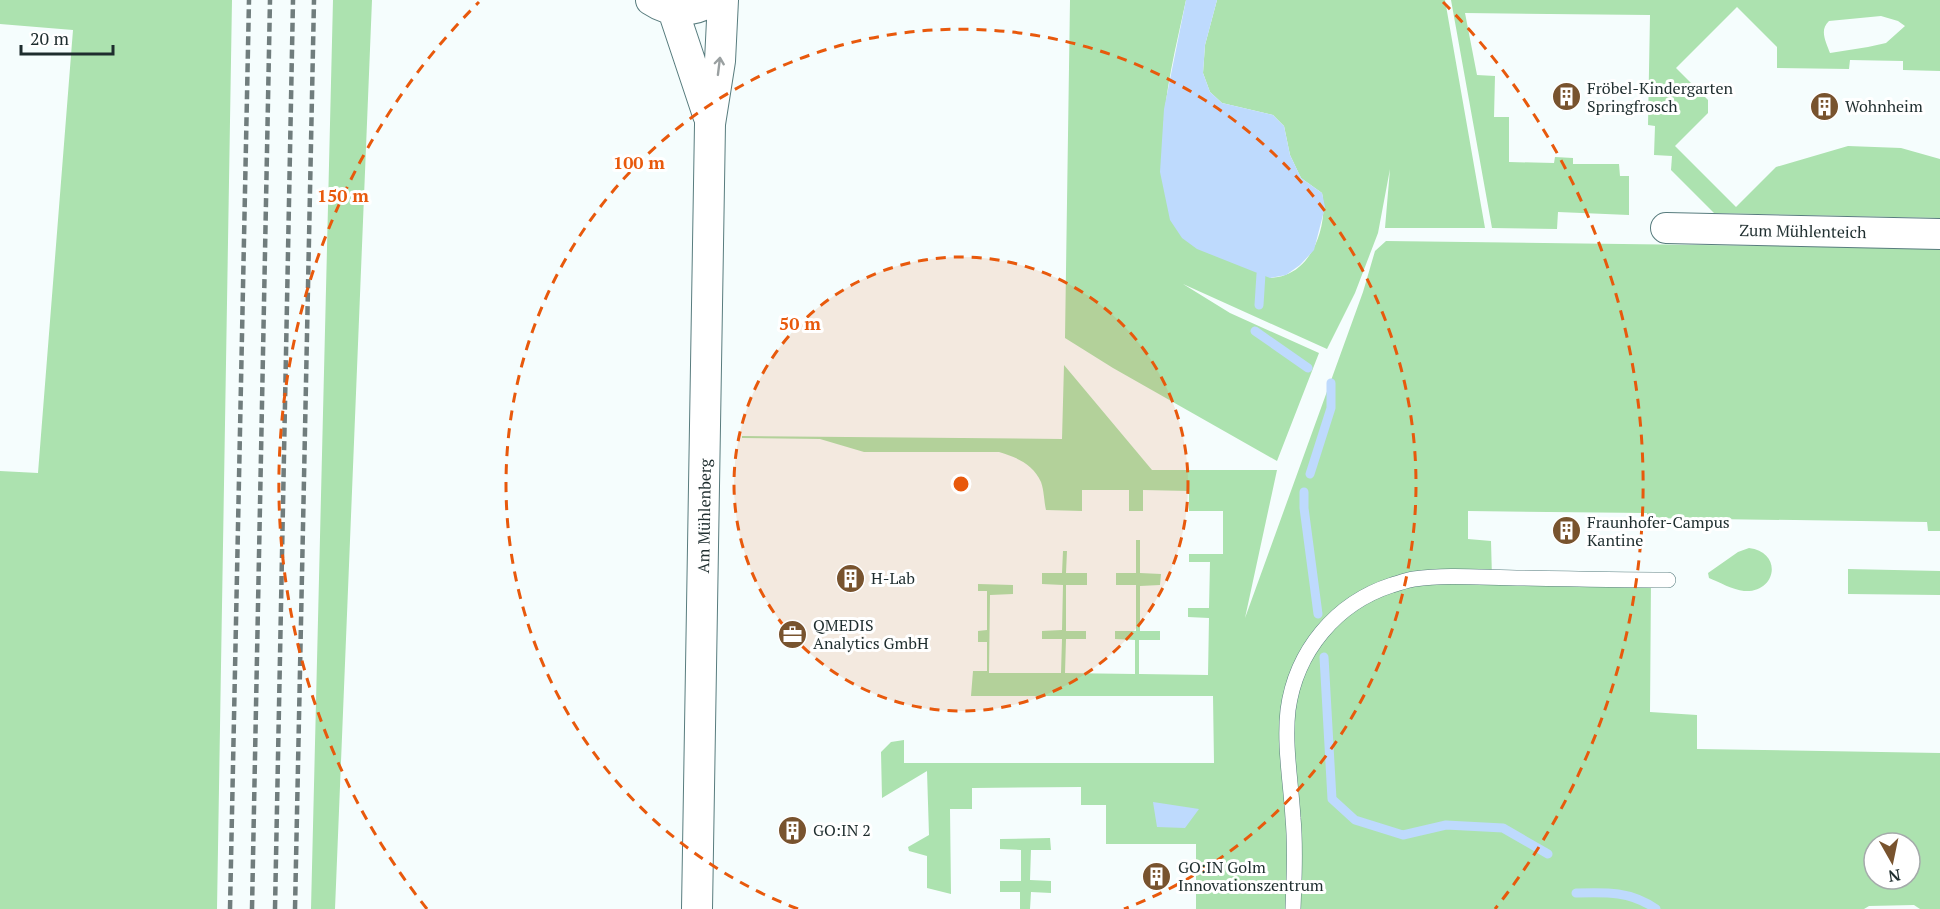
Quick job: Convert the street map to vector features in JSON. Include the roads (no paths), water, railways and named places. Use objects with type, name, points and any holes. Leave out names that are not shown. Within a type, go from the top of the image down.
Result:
[{"type":"street","name":"Am Mühlenberg","points":[[662,5],[687,10],[701,7],[714,0]]},
{"type":"street","name":"Am Mühlenberg","points":[[697,909],[710,124],[720,61],[723,0]]},
{"type":"street","name":"Am Mühlenberg","points":[[662,5],[710,124]]},
{"type":"street","name":"Zum Mühlenteich","points":[[1666,228],[1940,234]]},
{"type":"lane","points":[[1293,909],[1296,858],[1288,712],[1292,687],[1311,646],[1338,614],[1359,599],[1413,579],[1668,580]]},
{"type":"water","points":[[1186,0],[1217,0],[1205,45],[1203,73],[1210,92],[1222,103],[1273,115],[1284,126],[1290,155],[1301,178],[1322,193],[1325,207],[1314,250],[1300,265],[1286,275],[1270,278],[1197,249],[1182,238],[1170,220],[1160,172],[1164,109]]},
{"type":"water","points":[[1153,802],[1199,809],[1185,828],[1157,827]]},
{"type":"waterway","points":[[1259,305],[1261,274]]},
{"type":"waterway","points":[[1255,331],[1308,368]]},
{"type":"waterway","points":[[1310,474],[1331,408],[1331,383]]},
{"type":"waterway","points":[[1304,492],[1304,508],[1318,614]]},
{"type":"waterway","points":[[1324,657],[1332,799],[1355,820],[1403,835],[1446,825],[1503,828],[1548,854]]},
{"type":"waterway","points":[[1576,893],[1618,894],[1637,899],[1656,909]]},
{"type":"railway","points":[[230,909],[249,0]]},
{"type":"railway","points":[[252,909],[270,0]]},
{"type":"railway","points":[[275,909],[293,0]]},
{"type":"railway","points":[[295,909],[314,0]]},
{"type":"place","name":"Fröbel-Kindergarten Springfrosch","points":[[1566,97]]},
{"type":"place","name":"Wohnheim","points":[[1824,106]]},
{"type":"place","name":"Fraunhofer-Campus Kantine","points":[[1566,531]]},
{"type":"place","name":"H-Lab","points":[[850,578]]},
{"type":"place","name":"QMEDIS Analytics GmbH","points":[[792,634]]},
{"type":"place","name":"GO:IN 2","points":[[792,830]]},
{"type":"place","name":"GO:IN Golm Innovationszentrum","points":[[1157,876]]}]
